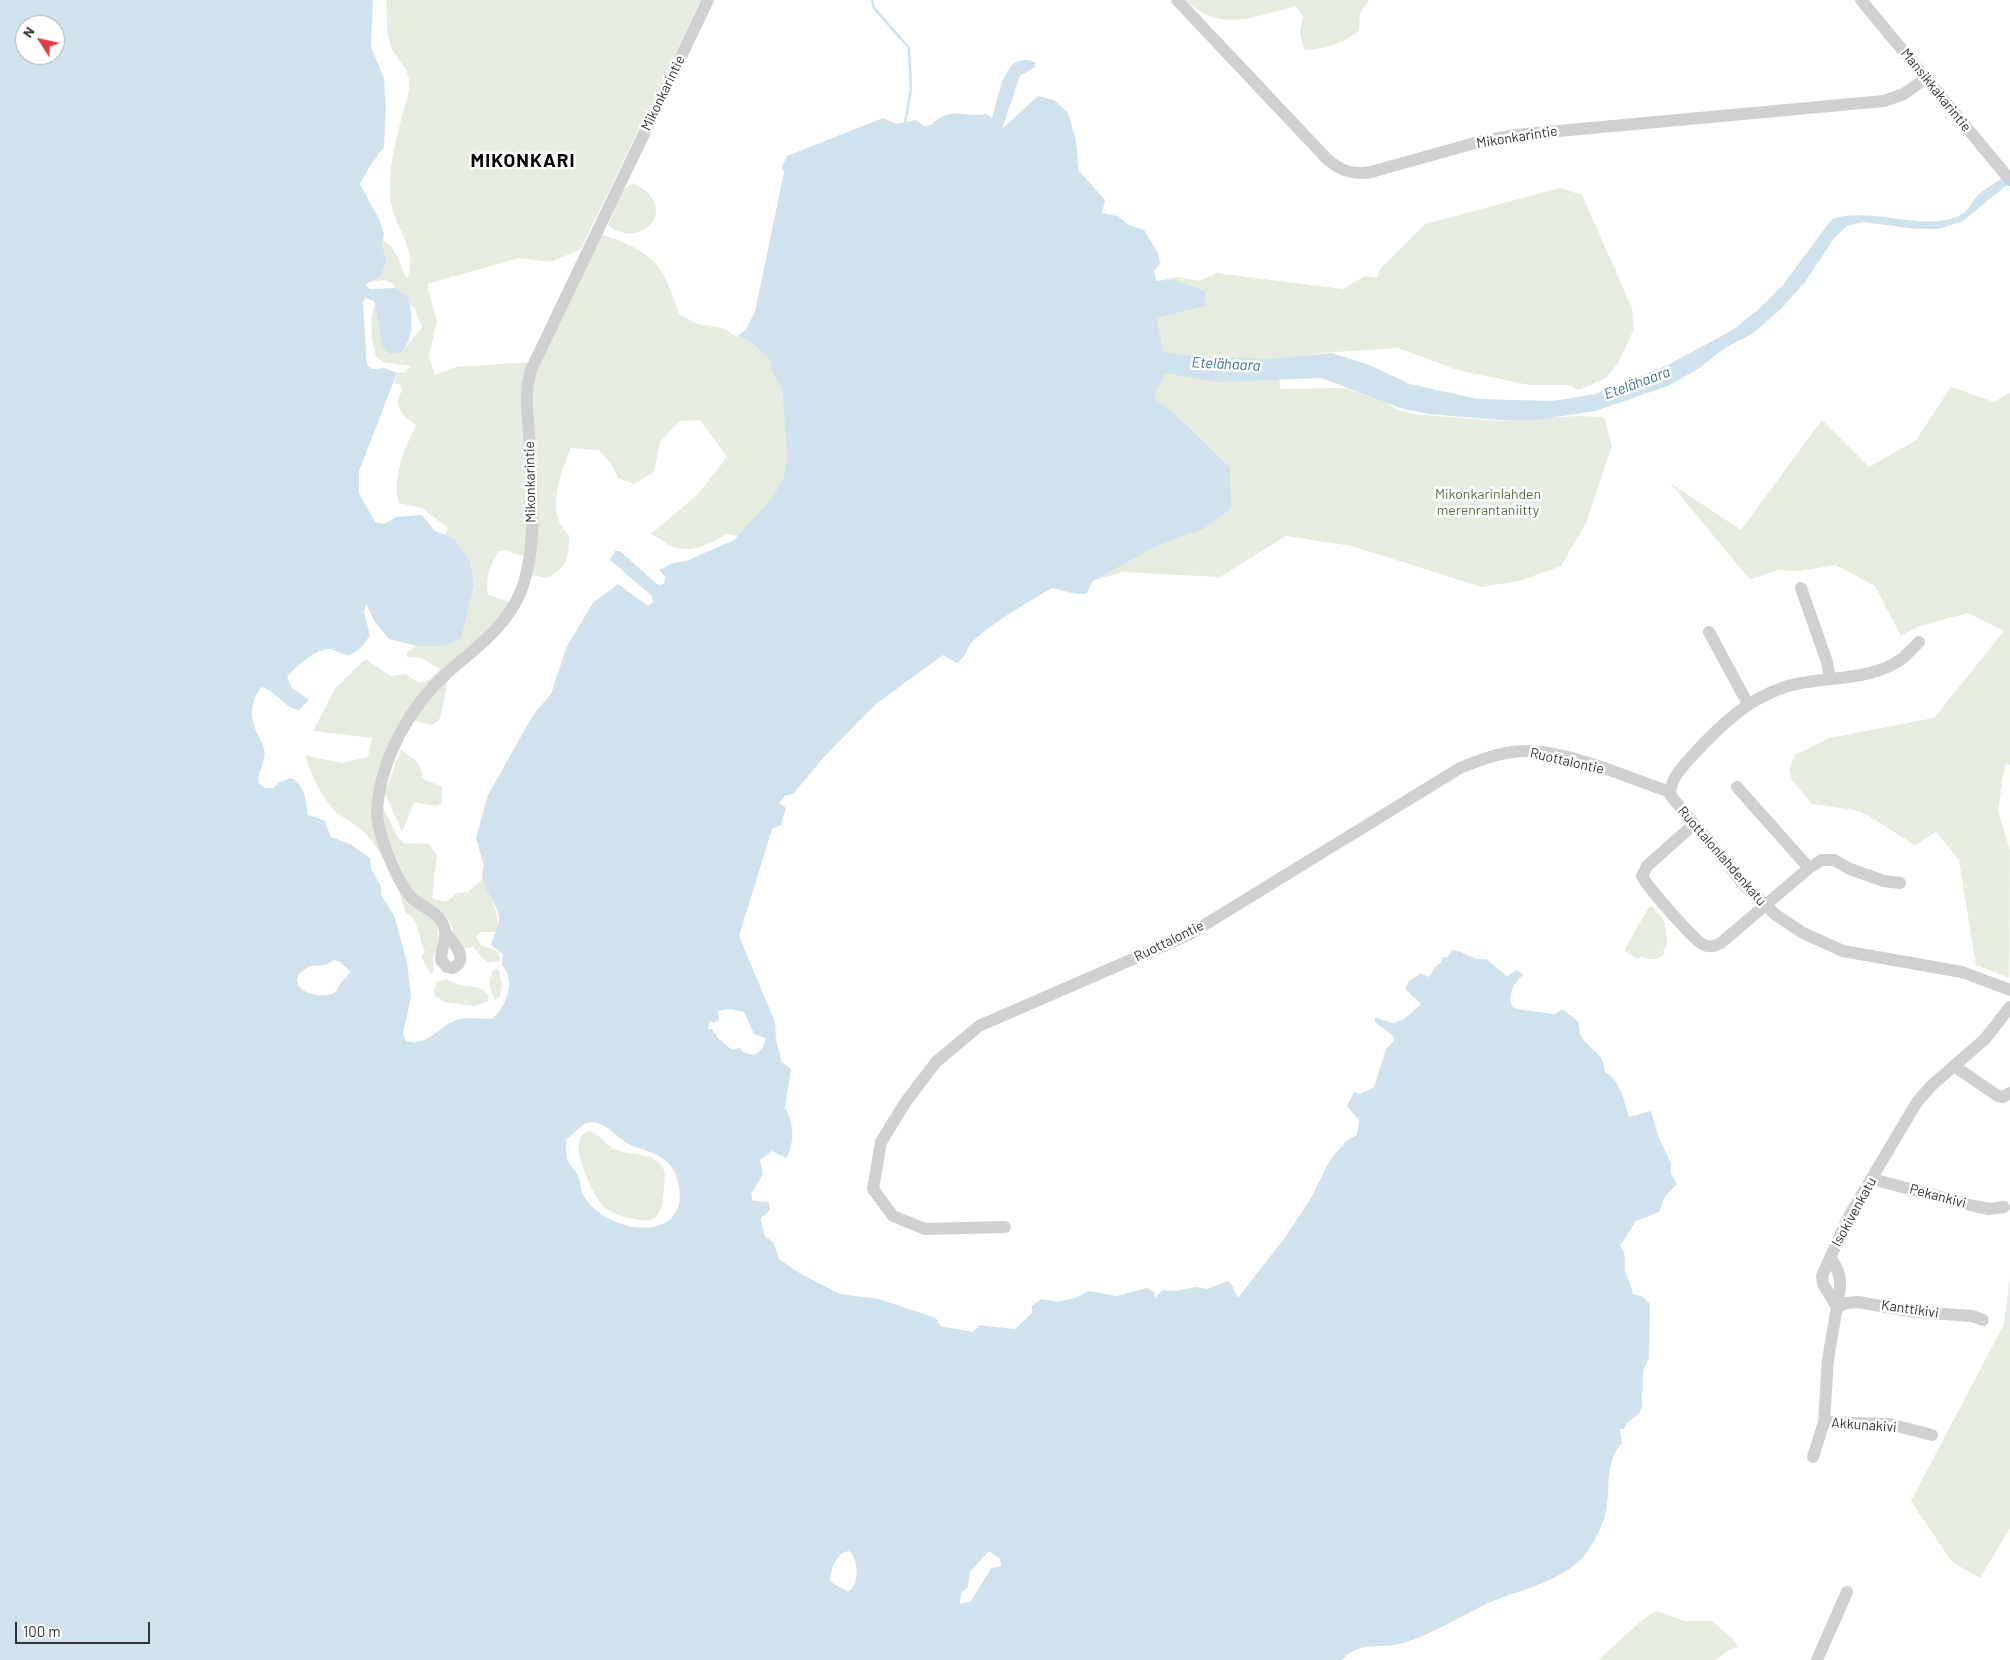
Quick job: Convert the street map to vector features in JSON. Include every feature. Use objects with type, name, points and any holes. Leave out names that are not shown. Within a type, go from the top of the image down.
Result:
[{"type":"street","name":"Mikonkarintie","points":[[445,932],[433,912],[417,902],[405,888],[380,832],[378,809],[388,764],[404,725],[424,696],[498,628],[521,591],[528,564],[531,529],[526,393],[531,370],[708,0]]},
{"type":"street","name":"Mikonkarintie","points":[[1176,0],[1327,159],[1340,168],[1356,174],[1371,172],[1476,143],[1521,134],[1884,101],[1904,94],[1926,78]]},
{"type":"street","name":"Mansikkakarintie","points":[[1862,0],[2007,176]]},
{"type":"street","points":[[1801,588],[1827,662],[1830,679]]},
{"type":"street","points":[[1709,632],[1748,704]]},
{"type":"street","name":"Ruottalonlahdenkatu","points":[[1919,642],[1902,658],[1888,666],[1853,676],[1785,687],[1748,704],[1715,732],[1684,766],[1671,785],[1670,792],[1673,800],[1693,825],[1764,905],[1802,933],[1830,947],[1962,972],[2010,990]]},
{"type":"street","name":"Ruottalontie","points":[[1005,1227],[925,1229],[893,1216],[873,1189],[881,1142],[905,1103],[936,1062],[979,1026],[1188,935],[1452,773],[1476,761],[1513,752],[1546,754],[1582,762],[1670,792]]},
{"type":"street","points":[[1737,787],[1809,868]]},
{"type":"street","points":[[1693,825],[1642,872],[1643,879],[1693,937],[1705,946],[1715,946],[1809,868],[1822,860],[1834,860],[1850,869],[1884,881],[1900,883]]},
{"type":"street","name":"Isokivenkatu","points":[[1836,1304],[1823,1284],[1824,1271],[1848,1218],[1908,1114],[1932,1085],[1984,1039],[2010,1007]]},
{"type":"street","points":[[1954,1066],[1998,1096],[2003,1097],[2010,1093]]},
{"type":"street","name":"Pekankivi","points":[[1872,1179],[1974,1206],[1989,1209],[2004,1207]]},
{"type":"street","points":[[1813,1457],[1824,1422],[1828,1360],[1836,1304],[1840,1294],[1840,1275],[1830,1258]]},
{"type":"street","name":"Kanttikivi","points":[[1836,1304],[1858,1302],[1915,1312],[1972,1316],[1984,1320]]},
{"type":"street","name":"Akkunakivi","points":[[1824,1422],[1888,1424],[1932,1435]]},
{"type":"street","points":[[1817,1660],[1847,1592]]},
{"type":"green space","points":[[386,0],[701,0],[581,249],[551,262],[519,258],[427,284],[437,322],[429,356],[435,375],[456,367],[531,362],[526,556],[514,554],[507,550],[499,551],[489,572],[487,583],[488,595],[510,602],[503,613],[397,733],[375,827],[390,860],[436,923],[438,940],[433,956],[434,971],[431,974],[421,957],[425,951],[414,920],[406,913],[396,883],[387,864],[366,834],[331,807],[317,785],[305,755],[342,763],[368,757],[372,738],[313,731],[335,689],[365,659],[391,676],[405,674],[419,683],[429,680],[440,669],[421,658],[407,657],[407,652],[417,646],[398,641],[449,536],[445,535],[448,528],[422,508],[399,503],[397,483],[400,463],[416,425],[403,415],[397,402],[402,390],[400,384],[394,384],[397,373],[405,372],[411,366],[383,362],[376,357],[372,337],[371,324],[375,303],[379,323],[402,352],[422,327],[414,307],[410,305],[409,298],[395,288],[394,284],[385,280],[369,282],[383,268],[384,259],[381,239],[394,251],[407,279],[410,269],[409,250],[394,213],[390,193],[394,151],[408,95],[409,79],[390,44]]},
{"type":"green space","points":[[1185,0],[1369,0],[1360,13],[1359,31],[1333,45],[1304,50],[1300,32],[1303,16],[1296,6],[1239,20],[1211,17]]},
{"type":"green space","points":[[633,183],[648,193],[655,203],[656,214],[652,223],[644,230],[633,233],[621,232],[608,225],[624,189]]},
{"type":"green space","name":"Mikonkarinlahden merenrantaniitty","points":[[1560,188],[1582,195],[1632,308],[1634,329],[1618,363],[1606,378],[1579,390],[1569,385],[1529,385],[1457,370],[1398,348],[1320,353],[1278,361],[1280,389],[1344,388],[1380,400],[1398,410],[1413,414],[1498,421],[1577,416],[1604,417],[1612,446],[1586,523],[1561,566],[1519,581],[1481,587],[1352,546],[1286,536],[1220,577],[1123,572],[1093,581],[1114,569],[1044,301],[1178,277],[1200,281],[1216,273],[1343,289],[1365,276],[1377,278],[1380,269],[1425,224]]},
{"type":"green space","points":[[601,234],[644,253],[653,261],[661,270],[667,282],[679,314],[697,324],[719,327],[753,344],[770,358],[772,372],[782,389],[787,457],[783,480],[771,499],[738,536],[726,534],[700,547],[693,549],[679,548],[668,545],[651,534],[698,494],[727,457],[700,420],[680,421],[660,442],[654,472],[634,484],[618,478],[612,465],[599,450],[571,448],[559,481],[556,505],[557,516],[561,526],[569,535],[568,556],[563,565],[547,578],[530,575],[531,384]]},
{"type":"green space","points":[[1951,387],[1994,402],[2010,393],[2010,765],[2005,764],[1998,811],[2010,850],[2009,978],[1976,965],[1959,860],[1936,832],[1915,845],[1867,815],[1855,810],[1812,804],[1792,780],[1789,770],[1795,755],[1829,738],[1934,718],[2004,631],[1968,613],[1917,627],[1901,636],[1875,586],[1835,565],[1800,571],[1777,570],[1750,580],[1670,483],[1741,530],[1822,420],[1869,467],[1916,440]]},
{"type":"green space","points":[[448,678],[439,720],[433,725],[412,721]]},
{"type":"green space","points":[[401,749],[419,765],[422,778],[442,787],[442,803],[436,806],[414,802],[402,832],[385,793]]},
{"type":"green space","points":[[382,805],[398,838],[405,843],[429,844],[437,856],[432,898],[446,902],[457,893],[467,892],[482,880],[496,911],[498,932],[481,932],[476,937],[481,945],[499,952],[500,961],[489,963],[473,947],[462,949],[455,940],[452,926],[447,918],[434,911],[408,886],[383,825]]},
{"type":"green space","points":[[1650,905],[1665,924],[1667,935],[1666,947],[1663,949],[1665,954],[1657,959],[1647,959],[1641,956],[1638,959],[1626,952],[1625,949]]},
{"type":"green space","points":[[499,970],[502,984],[500,997],[495,1000],[489,985],[492,971]]},
{"type":"green space","points":[[446,979],[459,985],[477,987],[484,990],[489,997],[487,1002],[474,1006],[445,1002],[436,997],[434,993],[436,983]]},
{"type":"green space","points":[[589,1131],[617,1150],[645,1156],[660,1164],[665,1173],[665,1180],[661,1210],[655,1218],[642,1220],[615,1214],[605,1208],[600,1202],[588,1180],[579,1155],[579,1144],[582,1136]]},
{"type":"green space","points":[[2010,1278],[2010,1528],[1980,1578],[1952,1562],[1911,1501],[2004,1324]]},
{"type":"green space","points":[[1656,1611],[1684,1621],[1712,1621],[1733,1639],[1738,1647],[1727,1651],[1715,1660],[1598,1660],[1642,1620]]},
{"type":"water","name":"Etelähaara","points":[[0,0],[373,0],[371,47],[384,78],[386,106],[384,147],[360,184],[379,219],[384,234],[382,246],[386,260],[381,275],[365,285],[370,289],[395,288],[409,298],[412,326],[409,339],[402,352],[390,354],[382,345],[375,303],[372,300],[364,299],[367,365],[372,369],[384,368],[397,373],[359,471],[359,493],[375,522],[384,524],[396,517],[422,515],[435,531],[453,538],[470,561],[474,584],[461,638],[444,646],[418,646],[389,639],[375,622],[366,604],[364,613],[370,635],[360,648],[354,653],[347,655],[331,649],[322,650],[305,660],[287,677],[292,688],[309,700],[299,710],[289,706],[261,687],[253,705],[252,716],[265,754],[258,779],[259,783],[265,788],[273,788],[280,782],[291,778],[296,781],[304,794],[308,815],[324,820],[331,837],[350,844],[370,858],[371,869],[381,886],[381,895],[394,915],[407,962],[411,997],[403,1033],[405,1040],[412,1042],[425,1040],[454,1021],[468,1018],[493,1018],[506,1000],[509,985],[506,971],[502,965],[503,954],[491,945],[499,918],[495,905],[485,886],[482,873],[484,866],[476,838],[488,795],[533,715],[551,694],[567,646],[593,603],[618,584],[648,606],[653,602],[652,596],[610,560],[615,551],[620,551],[658,585],[664,584],[665,577],[659,570],[673,563],[686,561],[734,540],[771,499],[783,480],[787,457],[782,389],[772,372],[769,358],[753,344],[738,336],[746,329],[755,312],[784,172],[782,167],[787,156],[883,118],[896,124],[916,120],[924,126],[931,125],[945,115],[951,114],[986,114],[992,118],[1001,87],[1010,68],[1017,62],[1025,60],[1036,63],[1035,67],[1020,76],[1002,129],[1038,96],[1054,100],[1068,113],[1076,141],[1079,171],[1105,200],[1102,213],[1118,216],[1129,225],[1144,230],[1158,253],[1160,264],[1154,271],[1156,281],[1174,280],[1205,291],[1205,306],[1157,318],[1163,352],[1198,357],[1272,359],[1331,353],[1367,364],[1410,384],[1478,399],[1552,401],[1596,394],[1668,365],[1734,329],[1760,308],[1782,286],[1832,219],[1866,215],[1919,221],[1952,219],[1965,212],[1980,193],[2002,178],[2007,185],[1963,221],[1939,229],[1915,229],[1863,222],[1847,226],[1835,237],[1805,282],[1781,309],[1752,334],[1725,348],[1698,369],[1668,386],[1595,411],[1536,420],[1499,420],[1428,414],[1400,408],[1321,378],[1218,382],[1165,373],[1154,398],[1182,421],[1230,468],[1231,509],[1203,529],[1158,545],[1093,581],[1086,594],[1076,594],[1052,588],[982,633],[970,644],[963,658],[957,663],[943,655],[876,704],[824,757],[793,794],[785,796],[779,803],[786,808],[781,825],[772,829],[739,936],[775,1022],[776,1039],[782,1062],[791,1069],[785,1108],[792,1126],[792,1140],[786,1158],[772,1151],[760,1160],[763,1174],[751,1194],[753,1201],[769,1202],[770,1210],[761,1218],[764,1235],[774,1243],[779,1259],[801,1274],[840,1294],[879,1299],[936,1318],[940,1326],[973,1332],[979,1325],[1015,1329],[1032,1313],[1032,1306],[1041,1299],[1057,1302],[1075,1298],[1089,1291],[1116,1296],[1147,1288],[1154,1292],[1155,1298],[1162,1290],[1176,1291],[1195,1287],[1207,1289],[1228,1281],[1238,1298],[1286,1236],[1310,1200],[1330,1160],[1346,1141],[1357,1135],[1359,1120],[1347,1106],[1354,1092],[1360,1094],[1374,1087],[1386,1049],[1394,1041],[1393,1036],[1375,1022],[1375,1017],[1392,1023],[1403,1020],[1421,1004],[1405,989],[1408,982],[1421,973],[1429,977],[1436,966],[1442,962],[1442,958],[1448,957],[1452,950],[1477,959],[1486,959],[1507,976],[1517,970],[1523,975],[1517,981],[1512,992],[1511,1004],[1516,1009],[1555,1014],[1562,1009],[1579,1022],[1582,1038],[1600,1056],[1605,1072],[1618,1086],[1629,1117],[1651,1111],[1659,1138],[1671,1163],[1671,1174],[1677,1184],[1664,1198],[1659,1212],[1636,1221],[1620,1246],[1624,1254],[1625,1270],[1633,1294],[1642,1296],[1650,1304],[1649,1358],[1643,1371],[1642,1407],[1639,1414],[1627,1423],[1624,1429],[1620,1429],[1622,1443],[1612,1461],[1606,1512],[1597,1536],[1582,1558],[1572,1567],[1549,1580],[1484,1605],[1416,1638],[1394,1645],[1360,1648],[1348,1654],[1342,1660],[0,1660]],"holes":[[[334,960],[340,962],[350,971],[334,993],[315,995],[303,990],[299,986],[297,981],[299,974],[310,966],[326,965]],[[728,1009],[744,1012],[754,1034],[765,1038],[760,1050],[753,1055],[743,1052],[740,1048],[732,1050],[718,1038],[712,1029],[708,1029],[710,1021],[715,1023],[719,1020],[718,1011]],[[594,1122],[610,1130],[633,1146],[655,1154],[669,1164],[675,1173],[679,1186],[679,1205],[671,1218],[659,1225],[643,1228],[625,1225],[608,1218],[593,1207],[582,1193],[579,1178],[569,1163],[566,1152],[566,1140],[585,1123]],[[849,1551],[852,1555],[857,1572],[855,1584],[848,1592],[831,1582],[830,1578],[838,1557]],[[989,1551],[1000,1559],[1001,1566],[991,1568],[971,1601],[960,1604],[961,1593],[968,1587],[970,1572]]]},
{"type":"pier","points":[[367,298],[375,303],[373,308],[370,302],[367,301],[365,303],[370,364],[373,367],[385,366],[400,372],[384,368],[372,369],[367,365],[363,302]]},
{"type":"waterway","points":[[872,0],[874,8],[909,48],[911,89],[905,124]]},
{"type":"district","name":"MIKONKARI","points":[[523,161]]}]
